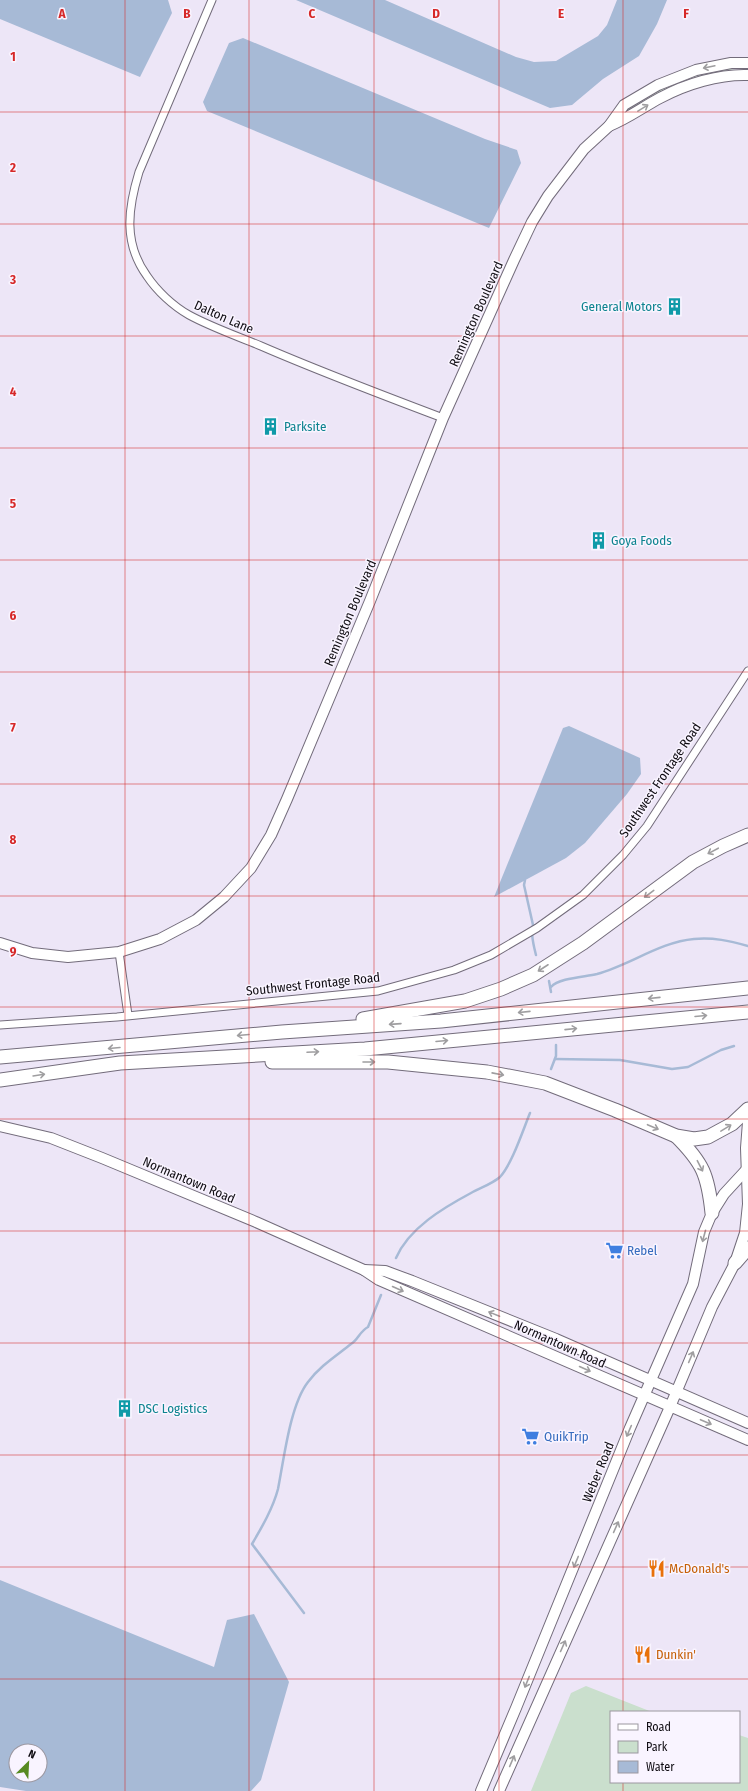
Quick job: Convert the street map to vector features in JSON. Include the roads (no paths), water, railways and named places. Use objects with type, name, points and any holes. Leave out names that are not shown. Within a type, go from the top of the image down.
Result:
[{"type":"highway","points":[[282,1032],[465,1001],[501,989],[533,975],[583,943],[693,862],[748,835]]},
{"type":"highway","points":[[0,1057],[282,1032],[441,1021],[748,988]]},
{"type":"highway","points":[[0,1080],[120,1063],[365,1049],[748,1012]]},
{"type":"highway","points":[[120,1063],[388,1062],[488,1072],[545,1083],[615,1110],[676,1136],[694,1139],[708,1137],[732,1124],[748,1109]]},
{"type":"highway","points":[[676,1136],[693,1153],[702,1167],[709,1189],[712,1213]]},
{"type":"highway","points":[[735,1263],[748,1248]]},
{"type":"street","name":"Dalton Lane","points":[[212,0],[139,172],[131,197],[129,221],[133,247],[146,276],[165,297],[188,314],[325,373],[443,418]]},
{"type":"street","name":"Remington Boulevard","points":[[0,943],[32,953],[68,957],[119,952],[160,939],[196,920],[224,897],[251,868],[271,836],[370,601],[443,418],[532,222],[548,196],[584,148],[609,126],[624,105],[658,85],[696,70],[731,63],[748,63]]},
{"type":"street","name":"Remington Boulevard","points":[[609,126],[620,122],[661,97],[700,82],[732,74],[748,75]]},
{"type":"street","name":"Southwest Frontage Road","points":[[0,1025],[128,1015],[378,991],[454,970],[491,955],[537,928],[583,895],[623,855],[647,826],[748,671]]},
{"type":"street","points":[[119,952],[128,1015]]},
{"type":"street","points":[[499,1791],[670,1407],[712,1308],[735,1263],[745,1233],[748,1204],[748,1122]]},
{"type":"street","name":"Normantown Road","points":[[0,1126],[51,1138],[256,1222],[364,1270],[386,1284],[748,1440]]},
{"type":"street","name":"Weber Road","points":[[481,1791],[644,1395],[692,1284],[704,1232],[712,1213],[724,1194],[747,1168]]},
{"type":"street","name":"Normantown Road","points":[[364,1270],[385,1271],[556,1339],[748,1423]]},
{"type":"water","points":[[0,0],[168,0],[172,13],[140,77],[0,19]]},
{"type":"water","points":[[296,0],[385,0],[516,57],[534,62],[556,61],[598,36],[607,25],[617,0],[667,0],[657,24],[639,56],[603,79],[572,105],[550,108]]},
{"type":"water","points":[[243,38],[485,139],[517,150],[521,163],[489,228],[207,111],[203,102],[229,43]]},
{"type":"water","points":[[569,726],[640,758],[641,774],[627,794],[585,843],[566,858],[494,897],[563,728]]},
{"type":"water","points":[[0,1580],[214,1667],[227,1620],[254,1614],[289,1682],[261,1780],[251,1791],[26,1791],[0,1787]]},
{"type":"waterway","points":[[525,880],[524,885],[533,925],[532,936],[536,955]]},
{"type":"waterway","points":[[551,987],[566,980],[609,970],[669,944],[681,941],[694,939],[715,939],[748,946]]},
{"type":"waterway","points":[[549,981],[551,992]]},
{"type":"waterway","points":[[551,1069],[556,1056],[556,1045]]},
{"type":"waterway","points":[[555,1059],[620,1060],[672,1069],[688,1067],[721,1050],[734,1046]]},
{"type":"waterway","points":[[396,1258],[409,1237],[438,1212],[500,1177],[513,1156],[530,1113]]},
{"type":"waterway","points":[[304,1613],[252,1544],[267,1517],[276,1496],[288,1433],[302,1392],[308,1382],[318,1371],[353,1342],[368,1327],[381,1295]]},
{"type":"place","name":"General Motors","points":[[675,306]]},
{"type":"place","name":"Parksite","points":[[271,426]]},
{"type":"place","name":"Goya Foods","points":[[598,540]]},
{"type":"place","name":"Rebel","points":[[614,1250]]},
{"type":"place","name":"DSC Logistics","points":[[125,1408]]},
{"type":"place","name":"QuikTrip","points":[[531,1436]]},
{"type":"place","name":"McDonald's","points":[[656,1568]]},
{"type":"place","name":"Dunkin'","points":[[643,1654]]}]
